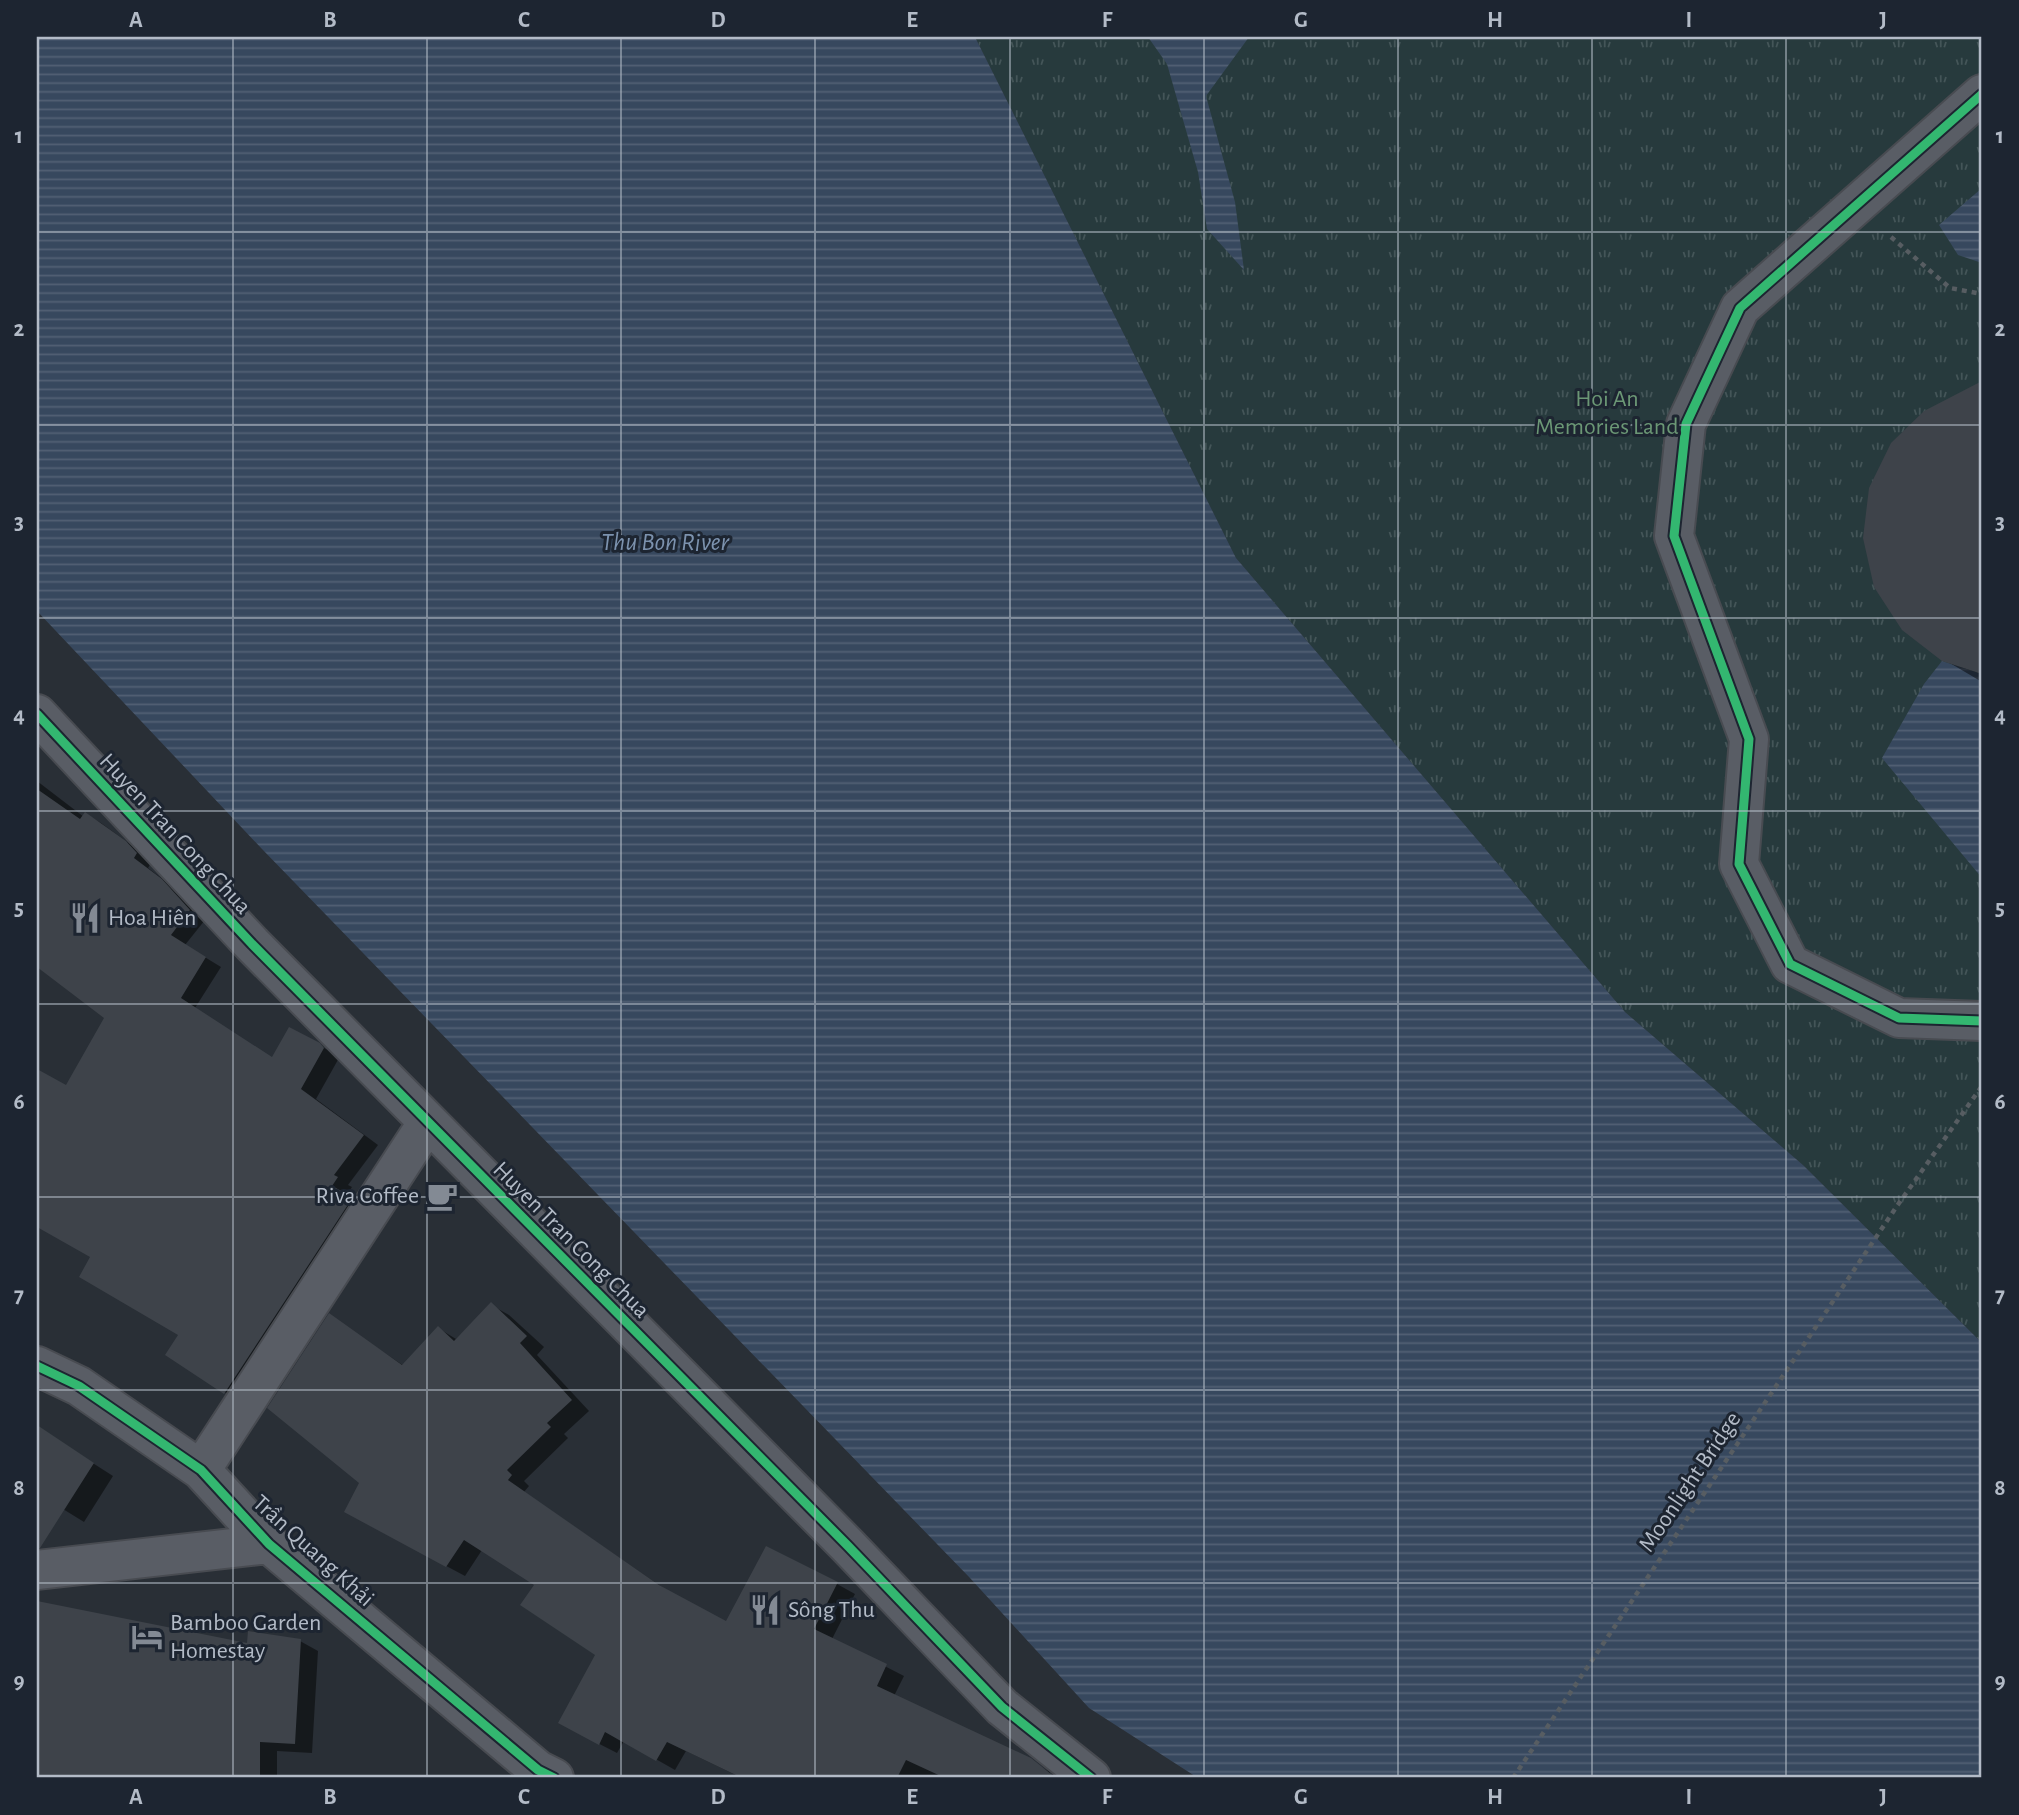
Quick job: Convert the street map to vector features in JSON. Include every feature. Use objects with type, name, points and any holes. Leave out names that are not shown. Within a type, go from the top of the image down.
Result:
[{"type":"street","points":[[1982,94],[1740,308],[1686,424],[1674,536],[1749,738],[1739,864],[1790,964],[1899,1017],[1982,1021]]},
{"type":"street","name":"Huyen Tran Cong Chua","points":[[37,714],[252,944],[848,1546],[1002,1707],[1091,1778]]},
{"type":"street","points":[[201,1470],[428,1122]]},
{"type":"street","name":"Trần Quang Khải","points":[[37,1366],[79,1386],[201,1470],[269,1544],[538,1770],[554,1778]]},
{"type":"street","points":[[37,1570],[269,1544]]},
{"type":"path","points":[[1859,200],[1896,243],[1950,288],[1982,294]]},
{"type":"green space","name":"Hoi An Memories Land","points":[[975,37],[1982,37],[1982,1343],[1803,1165],[1625,1012],[1236,558]]},
{"type":"water","name":"Thu Bon River","points":[[37,37],[975,37],[1236,558],[1625,1012],[1803,1165],[1982,1343],[1982,1778],[1198,1778],[1089,1708],[970,1578],[262,849],[37,611]]},
{"type":"water","points":[[1148,37],[1249,37],[1206,96],[1235,202],[1244,270],[1207,229],[1198,172],[1167,64]]},
{"type":"water","points":[[1982,188],[1982,263],[1958,255],[1939,225]]},
{"type":"water","points":[[1942,661],[1982,674],[1982,878],[1882,758],[1924,684]]},
{"type":"building","points":[[1982,381],[1982,674],[1942,661],[1902,630],[1874,587],[1863,538],[1869,488],[1891,443],[1924,411]]},
{"type":"building","points":[[37,789],[80,819],[85,812],[126,841],[137,853],[134,858],[162,879],[190,910],[171,935],[206,957],[181,998],[272,1057],[289,1027],[320,1043],[324,1048],[301,1089],[364,1135],[334,1175],[338,1177],[332,1186],[353,1197],[224,1394],[165,1355],[178,1335],[79,1277],[90,1257],[37,1227],[37,1069],[66,1085],[104,1018],[37,967]]},
{"type":"building","points":[[491,1302],[527,1336],[520,1343],[572,1400],[547,1423],[551,1427],[507,1470],[512,1475],[508,1480],[659,1585],[726,1621],[766,1546],[838,1582],[814,1629],[887,1664],[877,1686],[1031,1758],[1056,1778],[945,1778],[906,1760],[897,1778],[742,1778],[667,1742],[656,1761],[605,1732],[599,1745],[558,1723],[595,1655],[520,1605],[534,1585],[464,1540],[446,1567],[344,1512],[359,1483],[267,1408],[329,1313],[402,1365],[438,1326],[454,1341]]},
{"type":"building","points":[[37,1425],[94,1463],[40,1548],[37,1548]]},
{"type":"building","points":[[37,1601],[247,1643],[248,1631],[301,1639],[295,1744],[260,1742],[260,1778],[37,1778]]},
{"type":"cycle path","points":[[1982,94],[1740,308],[1686,424],[1674,536],[1749,739],[1739,864],[1790,964],[1899,1018],[1982,1021]]},
{"type":"cycle path","points":[[37,714],[252,944],[848,1546],[1002,1707],[1091,1778]]},
{"type":"cycle path","points":[[37,1366],[79,1386],[201,1470],[269,1544],[538,1770],[554,1778]]},
{"type":"place","name":"Hoa Hiên","points":[[85,918]]},
{"type":"place","name":"Riva Coffee","points":[[442,1196]]},
{"type":"place","name":"Sông Thu","points":[[765,1610]]},
{"type":"place","name":"Bamboo Garden Homestay","points":[[147,1637]]}]
